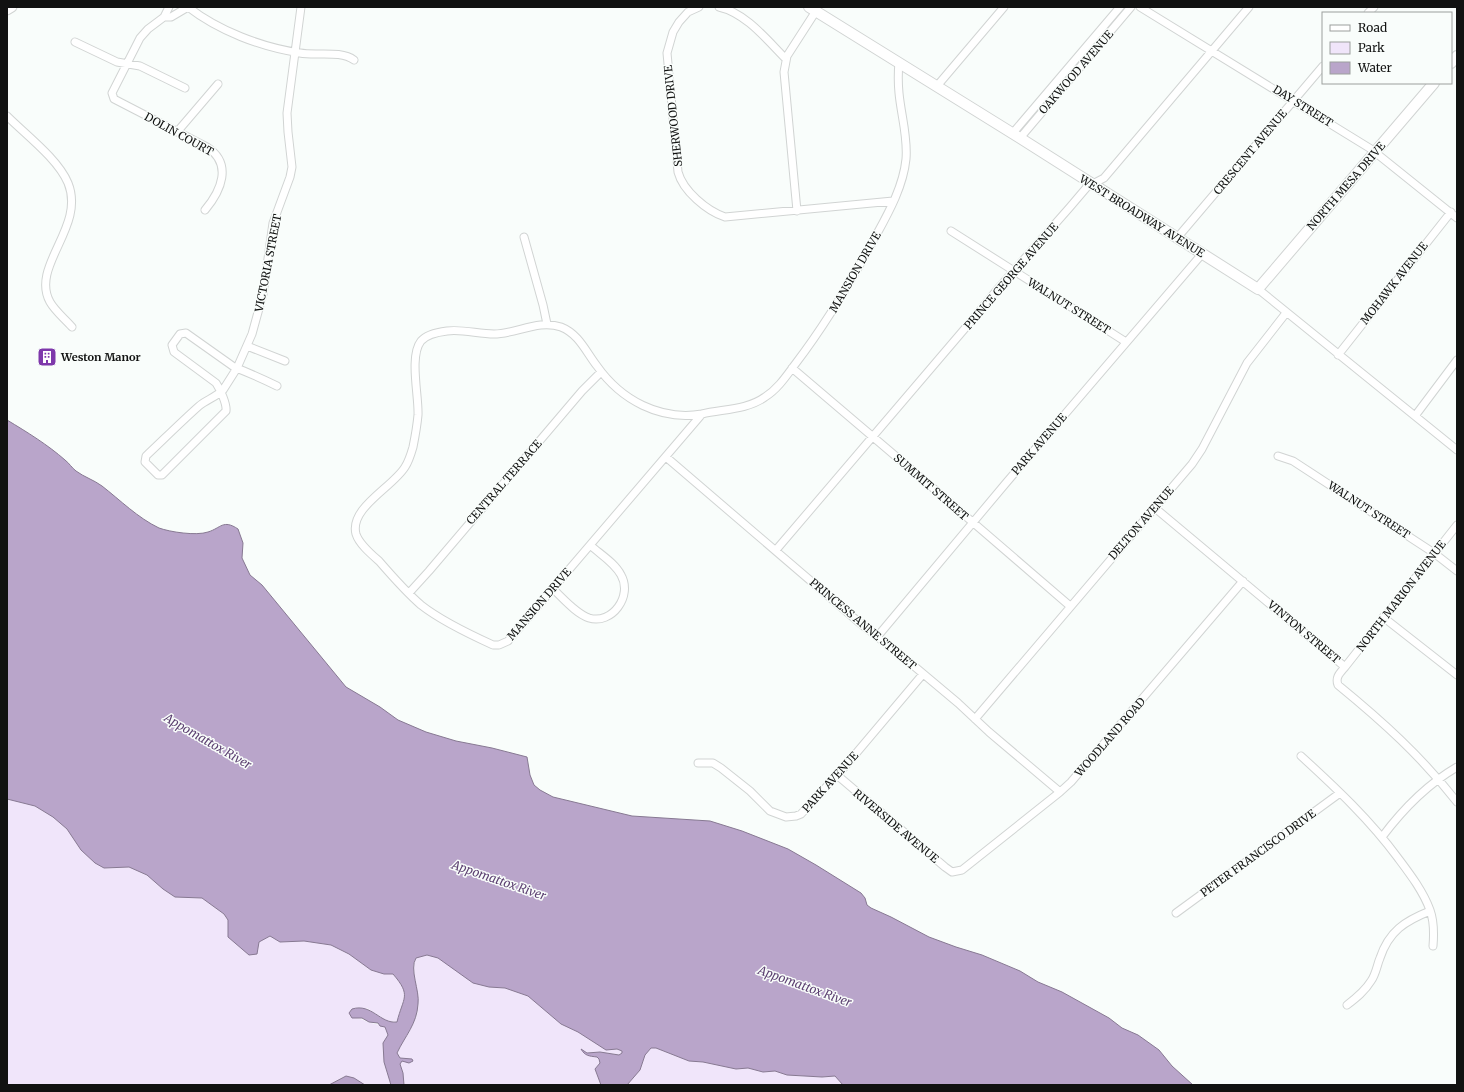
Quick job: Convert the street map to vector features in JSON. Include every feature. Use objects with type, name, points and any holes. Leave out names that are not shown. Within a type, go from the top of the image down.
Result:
[{"type":"main road","name":"WEST BROADWAY AVENUE","points":[[813,9],[1258,289]]},
{"type":"main road","name":"NORTH MESA DRIVE","points":[[1258,289],[1433,84]]},
{"type":"street","points":[[7,10],[12,7]]},
{"type":"street","points":[[126,64],[140,38],[164,17],[169,7]]},
{"type":"street","points":[[164,17],[171,17],[188,7],[207,20],[248,39],[294,52],[344,54],[354,60]]},
{"type":"street","name":"VICTORIA STREET","points":[[220,392],[237,368],[247,346],[261,305],[275,215],[290,177],[291,160],[287,113],[301,7]]},
{"type":"street","name":"SHERWOOD DRIVE","points":[[699,7],[688,12],[679,22],[669,42],[666,53],[678,172],[682,183],[687,190],[715,213],[725,217],[893,201]]},
{"type":"street","points":[[719,7],[731,12],[745,21],[786,59]]},
{"type":"street","points":[[937,86],[1004,7]]},
{"type":"street","name":"OAKWOOD AVENUE","points":[[1016,136],[1120,7]]},
{"type":"street","name":"OAKWOOD AVENUE","points":[[1016,136],[1131,7]]},
{"type":"street","name":"DAY STREET","points":[[1140,7],[1212,50],[1375,152],[1457,218]]},
{"type":"street","name":"PRINCE GEORGE AVENUE","points":[[776,550],[1083,191],[1092,184],[1104,178],[1249,7]]},
{"type":"street","points":[[797,211],[784,72],[786,59],[813,9]]},
{"type":"street","points":[[75,42],[117,62],[140,66],[185,88]]},
{"type":"street","name":"MANSION DRIVE","points":[[702,414],[508,641],[499,645],[494,645],[463,631],[424,607],[357,537],[355,525],[359,514],[400,474],[410,459],[418,415],[415,371],[418,348],[421,341],[429,336],[448,331],[495,334],[547,324],[561,327],[570,332],[586,348],[601,372],[621,392],[643,407],[667,414],[682,416],[748,406],[758,402],[774,390],[823,326],[849,286],[893,201],[904,172],[906,158],[906,144],[899,93],[899,62]]},
{"type":"street","name":"DOLIN COURT","points":[[126,64],[112,93],[114,99],[213,151],[220,160],[222,171],[221,182],[216,196],[205,210]]},
{"type":"street","name":"CRESCENT AVENUE","points":[[1177,238],[1322,67]]},
{"type":"street","points":[[177,132],[218,84]]},
{"type":"street","points":[[7,116],[56,164],[71,192],[72,201],[69,220],[48,271],[45,286],[46,294],[53,307],[72,327]]},
{"type":"street","name":"MOHAWK AVENUE","points":[[1338,355],[1451,212]]},
{"type":"street","name":"WALNUT STREET","points":[[951,231],[1126,342]]},
{"type":"street","points":[[524,237],[547,324]]},
{"type":"street","name":"PARK AVENUE","points":[[877,637],[973,522],[1202,254]]},
{"type":"street","name":"WEST BROADWAY AVENUE","points":[[1258,289],[1457,450]]},
{"type":"street","name":"DELTON AVENUE","points":[[975,719],[1192,464],[1202,449],[1247,363],[1286,313]]},
{"type":"street","points":[[220,392],[201,404],[146,456],[145,462],[158,475],[162,475],[226,411],[227,406],[220,392],[220,388],[216,383],[172,349],[173,342],[180,334],[186,333],[237,368],[277,386]]},
{"type":"street","points":[[247,346],[285,361]]},
{"type":"street","points":[[1415,416],[1457,360]]},
{"type":"street","name":"SUMMIT STREET","points":[[792,368],[1070,606]]},
{"type":"street","name":"CENTRAL TERRACE","points":[[409,593],[582,390],[601,372]]},
{"type":"street","name":"PRINCESS ANNE STREET","points":[[666,456],[1060,792]]},
{"type":"street","name":"WALNUT STREET","points":[[1278,456],[1293,461],[1434,553],[1457,571]]},
{"type":"street","name":"VINTON STREET","points":[[1155,508],[1345,667],[1337,677],[1336,682],[1338,685],[1400,738],[1439,779],[1457,802]]},
{"type":"street","name":"NORTH MARION AVENUE","points":[[1345,667],[1457,525]]},
{"type":"street","points":[[553,589],[573,608],[586,617],[598,619],[605,618],[616,610],[624,592],[622,576],[618,570],[590,545]]},
{"type":"street","name":"WOODLAND ROAD","points":[[957,872],[962,870],[1071,782],[1243,581]]},
{"type":"street","points":[[1384,617],[1457,675]]},
{"type":"street","name":"PARK AVENUE","points":[[698,763],[705,762],[717,766],[750,791],[770,811],[786,817],[796,816],[801,814],[837,775],[923,674]]},
{"type":"street","points":[[1301,756],[1340,793],[1382,837],[1417,884],[1430,911],[1433,923],[1434,946]]},
{"type":"street","points":[[1382,837],[1411,802],[1439,779],[1457,767]]},
{"type":"street","name":"RIVERSIDE AVENUE","points":[[837,775],[945,867],[950,871],[957,872]]},
{"type":"street","name":"PETER FRANCISCO DRIVE","points":[[1176,913],[1340,793]]},
{"type":"street","points":[[1347,1005],[1368,987],[1382,952],[1393,933],[1410,920],[1430,911]]},
{"type":"green space","points":[[7,799],[35,806],[53,817],[67,829],[81,850],[104,868],[129,867],[147,875],[175,897],[202,898],[224,914],[228,920],[228,937],[232,940],[259,942],[270,936],[280,942],[304,941],[331,945],[349,954],[371,970],[384,974],[393,974],[403,988],[404,993],[397,1022],[387,1021],[367,1008],[352,1018],[359,1018],[385,1027],[388,1035],[384,1062],[391,1085],[365,1085],[354,1078],[343,1077],[329,1085],[7,1085]]},
{"type":"green space","points":[[427,955],[438,958],[489,987],[505,988],[528,996],[561,1024],[578,1032],[606,1049],[617,1049],[622,1051],[622,1053],[620,1055],[600,1052],[586,1053],[599,1059],[600,1063],[595,1069],[601,1085],[404,1085],[403,1073],[400,1064],[402,1061],[397,1053],[417,1015],[418,1001],[414,972],[416,958]]},
{"type":"green space","points":[[651,1048],[656,1048],[689,1061],[703,1062],[736,1069],[748,1068],[763,1072],[775,1071],[787,1075],[822,1077],[835,1076],[843,1085],[627,1085],[640,1070],[645,1055]]},
{"type":"water","name":"Appomattox River","points":[[7,420],[58,454],[76,471],[99,484],[136,514],[159,528],[190,534],[208,532],[225,524],[238,529],[243,543],[242,558],[250,575],[262,585],[346,687],[380,707],[398,720],[426,732],[456,741],[527,757],[530,775],[534,785],[553,797],[632,816],[710,821],[742,831],[788,849],[861,893],[865,898],[867,905],[871,908],[929,937],[982,955],[1020,971],[1038,982],[1062,992],[1109,1018],[1122,1028],[1138,1035],[1159,1050],[1172,1066],[1193,1085],[843,1085],[835,1076],[822,1077],[787,1075],[775,1071],[763,1072],[748,1068],[736,1069],[703,1062],[689,1061],[656,1048],[651,1048],[645,1055],[640,1070],[627,1085],[601,1085],[595,1069],[600,1063],[599,1059],[597,1057],[589,1056],[581,1049],[587,1053],[600,1052],[619,1055],[622,1051],[617,1049],[606,1050],[578,1032],[561,1024],[528,996],[505,988],[489,987],[473,983],[438,958],[427,955],[416,958],[414,963],[414,974],[418,993],[417,1011],[413,1024],[397,1053],[400,1058],[412,1059],[413,1061],[409,1063],[402,1061],[400,1064],[403,1073],[404,1085],[391,1085],[384,1062],[383,1043],[388,1035],[385,1027],[362,1018],[352,1018],[349,1013],[352,1009],[365,1009],[386,1020],[397,1022],[403,1002],[404,992],[399,981],[393,974],[384,974],[371,970],[349,954],[331,945],[304,941],[280,942],[270,936],[259,942],[257,954],[249,955],[228,937],[228,920],[224,914],[202,898],[175,897],[147,875],[129,867],[104,868],[95,863],[81,850],[67,829],[53,817],[35,806],[7,799]]},
{"type":"water","points":[[346,1076],[354,1078],[365,1085],[329,1085]]},
{"type":"place","name":"Weston Manor","points":[[47,357]]}]
